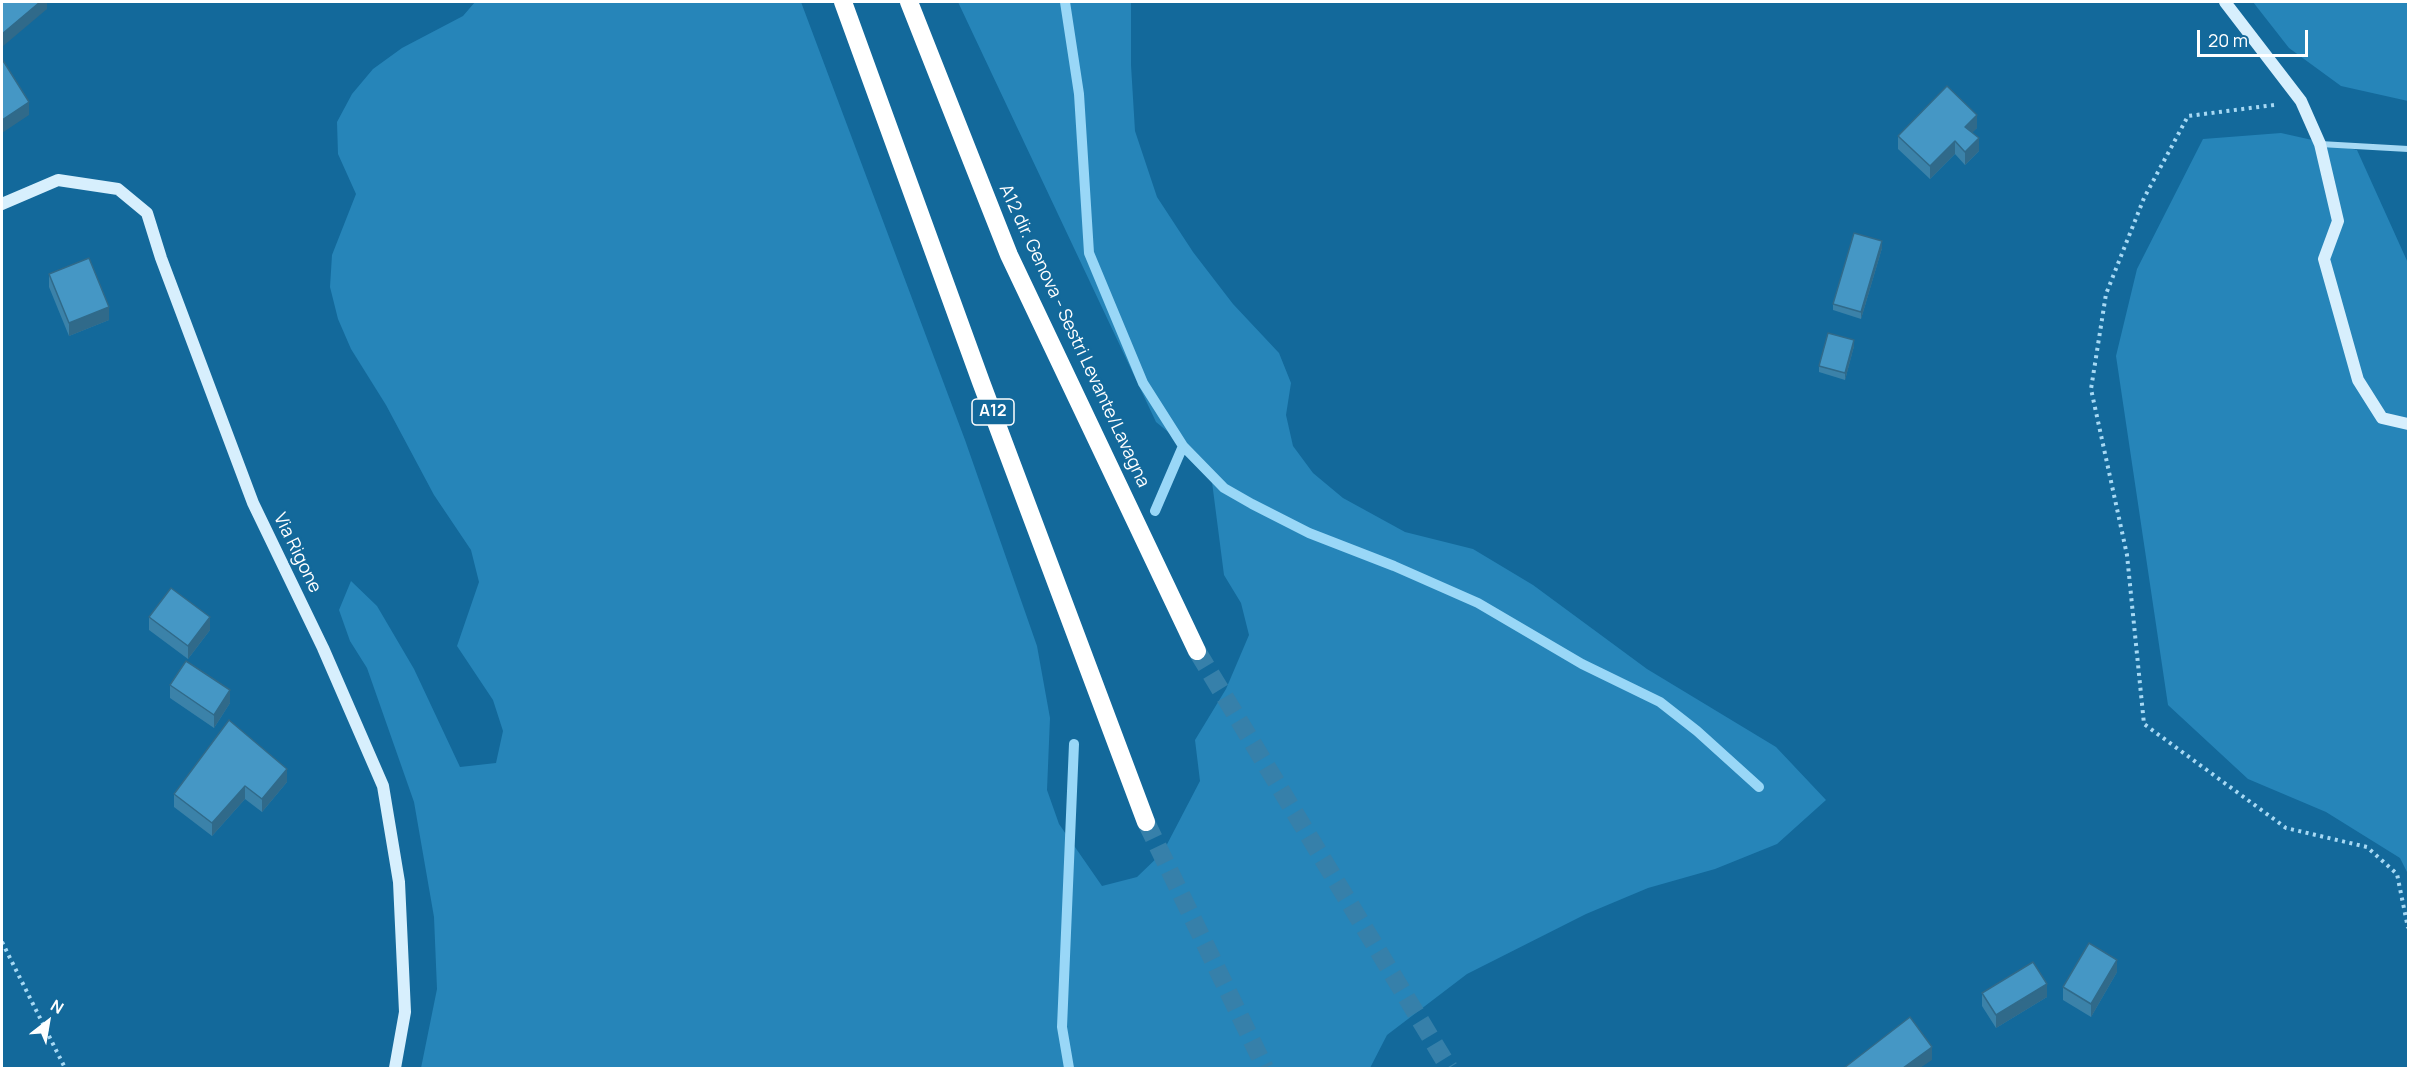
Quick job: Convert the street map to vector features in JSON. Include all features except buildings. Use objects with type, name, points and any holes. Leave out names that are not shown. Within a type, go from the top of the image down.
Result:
[{"type":"highway","name":"A12","points":[[843,2],[981,382],[1146,822]]},
{"type":"highway","name":"A12 dir. Genova - Sestri Levante/Lavagna","points":[[909,2],[1009,255],[1197,651]]},
{"type":"street","points":[[2225,2],[2301,101],[2319,144],[2338,221],[2324,259],[2358,380],[2382,418],[2409,424]]},
{"type":"street","points":[[2319,144],[2409,149]]},
{"type":"street","name":"Via Rigone","points":[[2,204],[58,180],[118,189],[147,213],[161,258],[254,503],[323,648],[383,786],[399,882],[405,1012],[395,1068]]},
{"type":"path","points":[[2301,101],[2188,116],[2145,198],[2106,294],[2091,389],[2127,555],[2144,724],[2286,828],[2367,847],[2397,874],[2409,928]]},
{"type":"path","points":[[2,942],[65,1068]]},
{"type":"shaded area","points":[[475,2],[801,2],[965,440],[1037,646],[1050,718],[1047,790],[1059,824],[1102,886],[1137,877],[1163,852],[1200,781],[1195,740],[1226,689],[1249,635],[1241,603],[1224,575],[1212,482],[1184,445],[1156,422],[958,2],[1131,2],[1131,65],[1135,131],[1157,197],[1193,252],[1233,304],[1279,353],[1291,383],[1286,415],[1293,446],[1313,473],[1343,498],[1405,532],[1473,549],[1533,585],[1647,669],[1776,747],[1826,800],[1777,844],[1715,869],[1648,888],[1586,914],[1467,974],[1387,1035],[1370,1068],[421,1068],[437,989],[434,917],[414,802],[367,668],[350,641],[339,610],[351,581],[377,606],[414,669],[460,767],[496,763],[503,731],[493,700],[457,646],[479,582],[471,550],[434,495],[386,405],[351,349],[338,319],[330,287],[332,255],[356,194],[338,154],[337,122],[352,94],[373,69],[402,48],[463,16]]},
{"type":"shaded area","points":[[2253,2],[2408,2],[2408,101],[2341,86],[2289,48]]},
{"type":"shaded area","points":[[2281,133],[2357,150],[2408,263],[2408,874],[2400,858],[2326,812],[2248,779],[2168,705],[2116,356],[2137,269],[2203,139]]},
{"type":"waterway","points":[[1065,2],[1079,94],[1089,253],[1143,383],[1183,446],[1224,488],[1252,504],[1309,533],[1394,566],[1478,603],[1582,664],[1660,702],[1697,731],[1759,787]]},
{"type":"waterway","points":[[1155,511],[1183,446]]},
{"type":"waterway","points":[[1069,1068],[1062,1027],[1074,744]]},
{"type":"tunnel","points":[[1197,651],[1449,1068]]},
{"type":"tunnel","points":[[1146,822],[1265,1068]]}]
